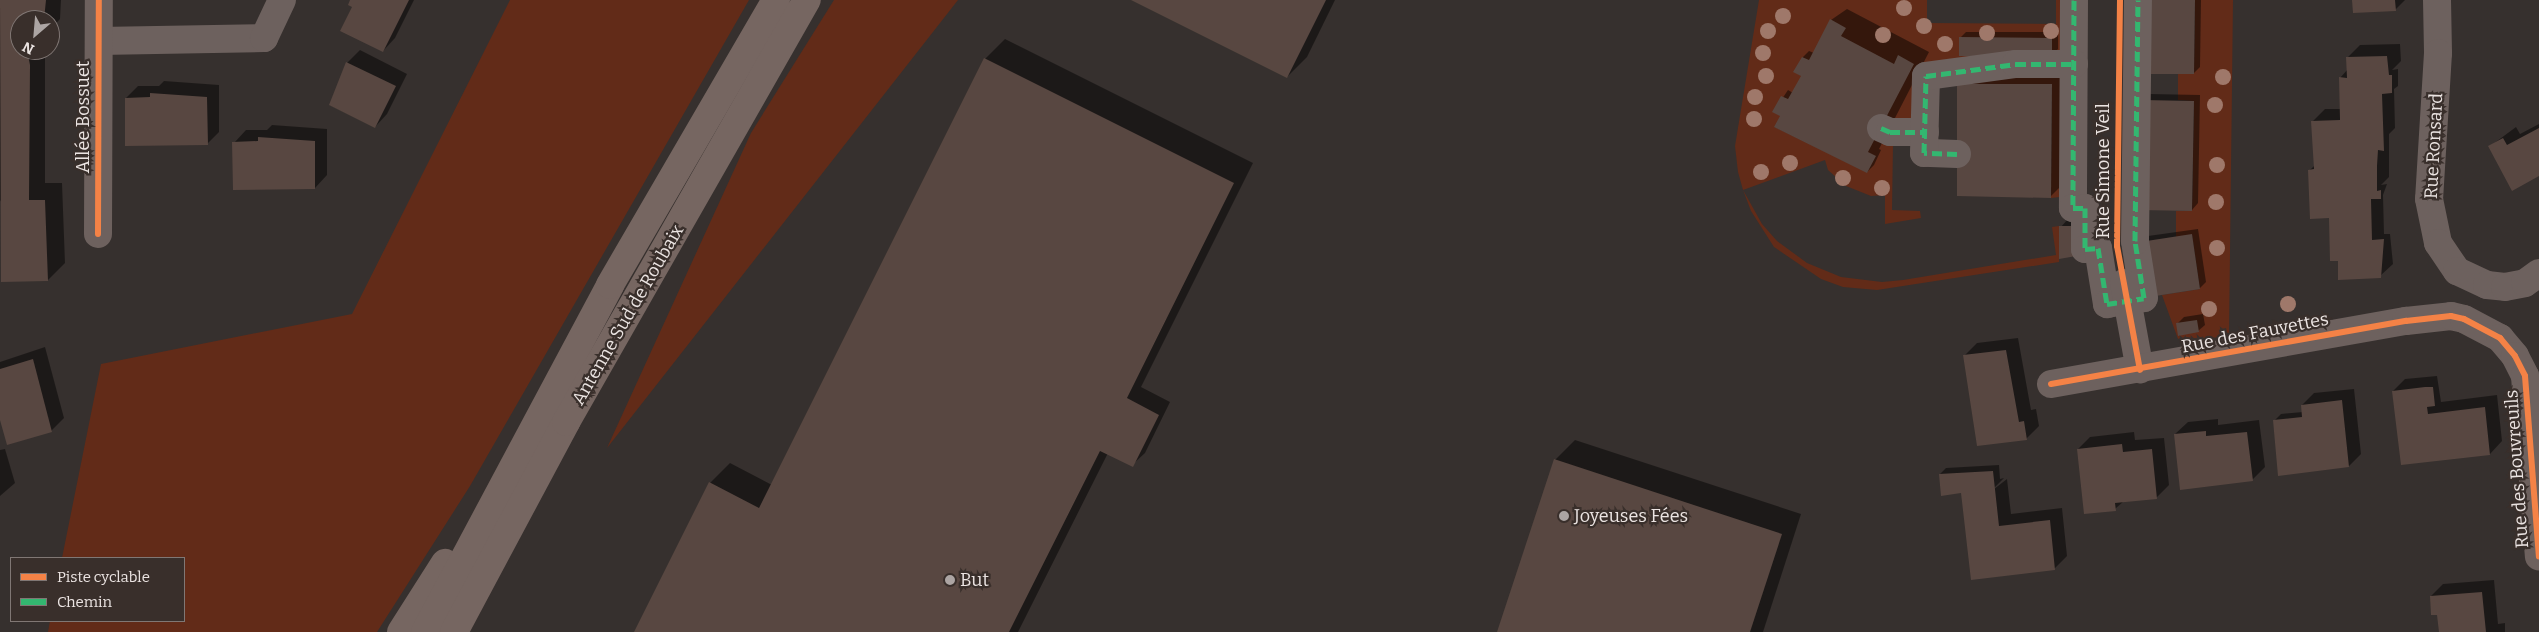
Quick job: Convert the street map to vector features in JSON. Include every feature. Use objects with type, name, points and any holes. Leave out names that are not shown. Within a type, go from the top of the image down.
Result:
[{"type":"highway","name":"Antenne Sud de Roubaix","points":[[425,632],[610,285],[776,0]]},
{"type":"highway","name":"Antenne Sud de Roubaix","points":[[454,632],[566,422],[807,0]]},
{"type":"highway","points":[[401,632],[420,598],[514,466]]},
{"type":"street","name":"Allée Bossuet","points":[[98,234],[99,0]]},
{"type":"street","name":"Allée Bossuet","points":[[99,41],[264,38],[282,0]]},
{"type":"street","points":[[2074,0],[2072,208],[2085,208],[2085,248],[2098,248],[2107,304],[2144,298],[2135,241],[2138,0]]},
{"type":"street","name":"Rue Simone Veil","points":[[2120,0],[2117,246],[2140,370]]},
{"type":"street","name":"Rue Ronsard","points":[[2437,0],[2431,214],[2438,243],[2447,261],[2470,279],[2505,287],[2525,283],[2539,273]]},
{"type":"street","points":[[1957,154],[1924,153],[1926,76],[2016,64],[2074,64]]},
{"type":"street","points":[[1881,128],[1890,132],[1924,132]]},
{"type":"street","name":"Rue des Fauvettes","points":[[2051,384],[2140,370],[2406,320],[2451,316],[2464,319]]},
{"type":"street","name":"Rue des Bouvreuils","points":[[2464,319],[2500,338],[2515,356],[2525,376],[2539,556]]},
{"type":"shaded area","points":[[510,0],[749,0],[470,486],[377,632],[48,632],[50,622],[185,622],[185,557],[62,557],[101,364],[352,314]]},
{"type":"shaded area","points":[[834,0],[958,0],[607,448],[751,133]]},
{"type":"shaded area","points":[[1759,0],[1927,0],[1927,23],[2056,24],[2056,0],[2071,0],[2060,197],[2051,198],[2052,84],[1929,84],[1929,144],[1893,144],[1892,210],[1920,211],[1921,218],[1885,224],[1885,195],[1871,196],[1846,186],[1828,170],[1825,160],[1743,190],[1738,172],[1735,146]]},
{"type":"shaded area","points":[[2195,0],[2233,0],[2229,337],[2178,339],[2162,295],[2200,289],[2192,235],[2176,237],[2176,211],[2192,211],[2194,101],[2178,100],[2178,74],[2194,74]]},
{"type":"shaded area","points":[[1743,190],[1762,224],[1777,241],[1807,263],[1841,277],[1882,282],[1903,280],[2056,255],[2052,227],[2059,226],[2059,262],[1877,290],[1843,287],[1821,279],[1774,247],[1751,211]]},
{"type":"building","points":[[0,0],[46,0],[45,10],[10,10],[10,60],[29,60],[30,65],[29,200],[45,200],[48,281],[1,282]]},
{"type":"building","points":[[350,0],[409,0],[383,52],[340,31],[352,7],[348,5]]},
{"type":"building","points":[[1131,0],[1326,0],[1287,78]]},
{"type":"building","points":[[2143,0],[2195,0],[2194,74],[2142,74]]},
{"type":"building","points":[[2352,0],[2395,0],[2396,11],[2353,13]]},
{"type":"building","points":[[1830,19],[1846,28],[1841,36],[1894,64],[1898,55],[1914,64],[1868,152],[1876,156],[1867,173],[1774,127],[1780,116],[1772,112],[1781,96],[1788,99],[1801,76],[1793,72],[1802,57],[1809,60]]},
{"type":"building","points":[[1959,37],[2052,38],[2052,56],[1959,56]]},
{"type":"building","points":[[2387,56],[2389,75],[2392,75],[2392,93],[2382,94],[2384,151],[2378,150],[2377,166],[2377,191],[2381,190],[2381,199],[2371,199],[2372,240],[2384,239],[2381,278],[2338,280],[2338,261],[2330,261],[2329,218],[2310,219],[2308,170],[2314,169],[2311,121],[2340,120],[2339,77],[2347,78],[2346,57]]},
{"type":"building","points":[[984,58],[1234,183],[1127,398],[1159,415],[1133,467],[1100,451],[1009,632],[634,632],[709,482],[759,508]]},
{"type":"building","points":[[346,62],[396,86],[375,128],[329,105]]},
{"type":"building","points":[[1957,84],[2052,84],[2051,198],[1957,196]]},
{"type":"building","points":[[150,93],[207,97],[208,145],[125,146],[125,98],[150,97]]},
{"type":"building","points":[[2142,100],[2194,101],[2192,211],[2140,210]]},
{"type":"building","points":[[2539,128],[2539,176],[2512,191],[2488,146],[2503,138],[2507,145]]},
{"type":"building","points":[[258,137],[315,141],[315,189],[233,190],[232,142],[258,141]]},
{"type":"building","points":[[2059,226],[2083,226],[2082,255],[2059,259]]},
{"type":"building","points":[[2192,234],[2200,289],[2149,297],[2140,242]]},
{"type":"building","points":[[2197,320],[2199,332],[2178,336],[2176,323]]},
{"type":"building","points":[[2006,350],[2019,422],[2024,421],[2027,440],[1977,446],[1963,355]]},
{"type":"building","points":[[33,359],[52,432],[7,445],[0,420],[0,369]]},
{"type":"building","points":[[2433,387],[2435,406],[2427,407],[2428,414],[2485,407],[2490,455],[2401,465],[2392,391]]},
{"type":"building","points":[[2342,400],[2349,467],[2278,476],[2273,420],[2302,417],[2301,405]]},
{"type":"building","points":[[2206,431],[2206,436],[2247,432],[2253,481],[2180,490],[2174,434]]},
{"type":"building","points":[[2122,444],[2123,452],[2152,449],[2157,499],[2115,503],[2116,511],[2084,514],[2077,449]]},
{"type":"building","points":[[1554,459],[1782,534],[1750,632],[1497,632]]},
{"type":"building","points":[[1993,471],[1999,526],[2050,520],[2055,570],[1971,580],[1961,493],[1941,496],[1939,474]]},
{"type":"building","points":[[2482,592],[2486,632],[2439,632],[2437,615],[2431,615],[2430,596]]},
{"type":"marked path","points":[[2074,0],[2073,208],[2085,208],[2085,249],[2098,248],[2107,304],[2144,298],[2135,241],[2138,0]]},
{"type":"marked path","points":[[1957,154],[1924,153],[1926,76],[2016,64],[2074,64]]},
{"type":"marked path","points":[[1881,128],[1890,132],[1925,132]]},
{"type":"cycle path","points":[[98,234],[99,0]]},
{"type":"cycle path","points":[[2120,0],[2117,246],[2140,370]]},
{"type":"cycle path","points":[[2051,384],[2406,321],[2451,316],[2464,319],[2500,338],[2515,356],[2525,376],[2539,556]]},
{"type":"place","name":"Joyeuses Fées","points":[[1564,516]]},
{"type":"place","name":"But","points":[[950,580]]}]
